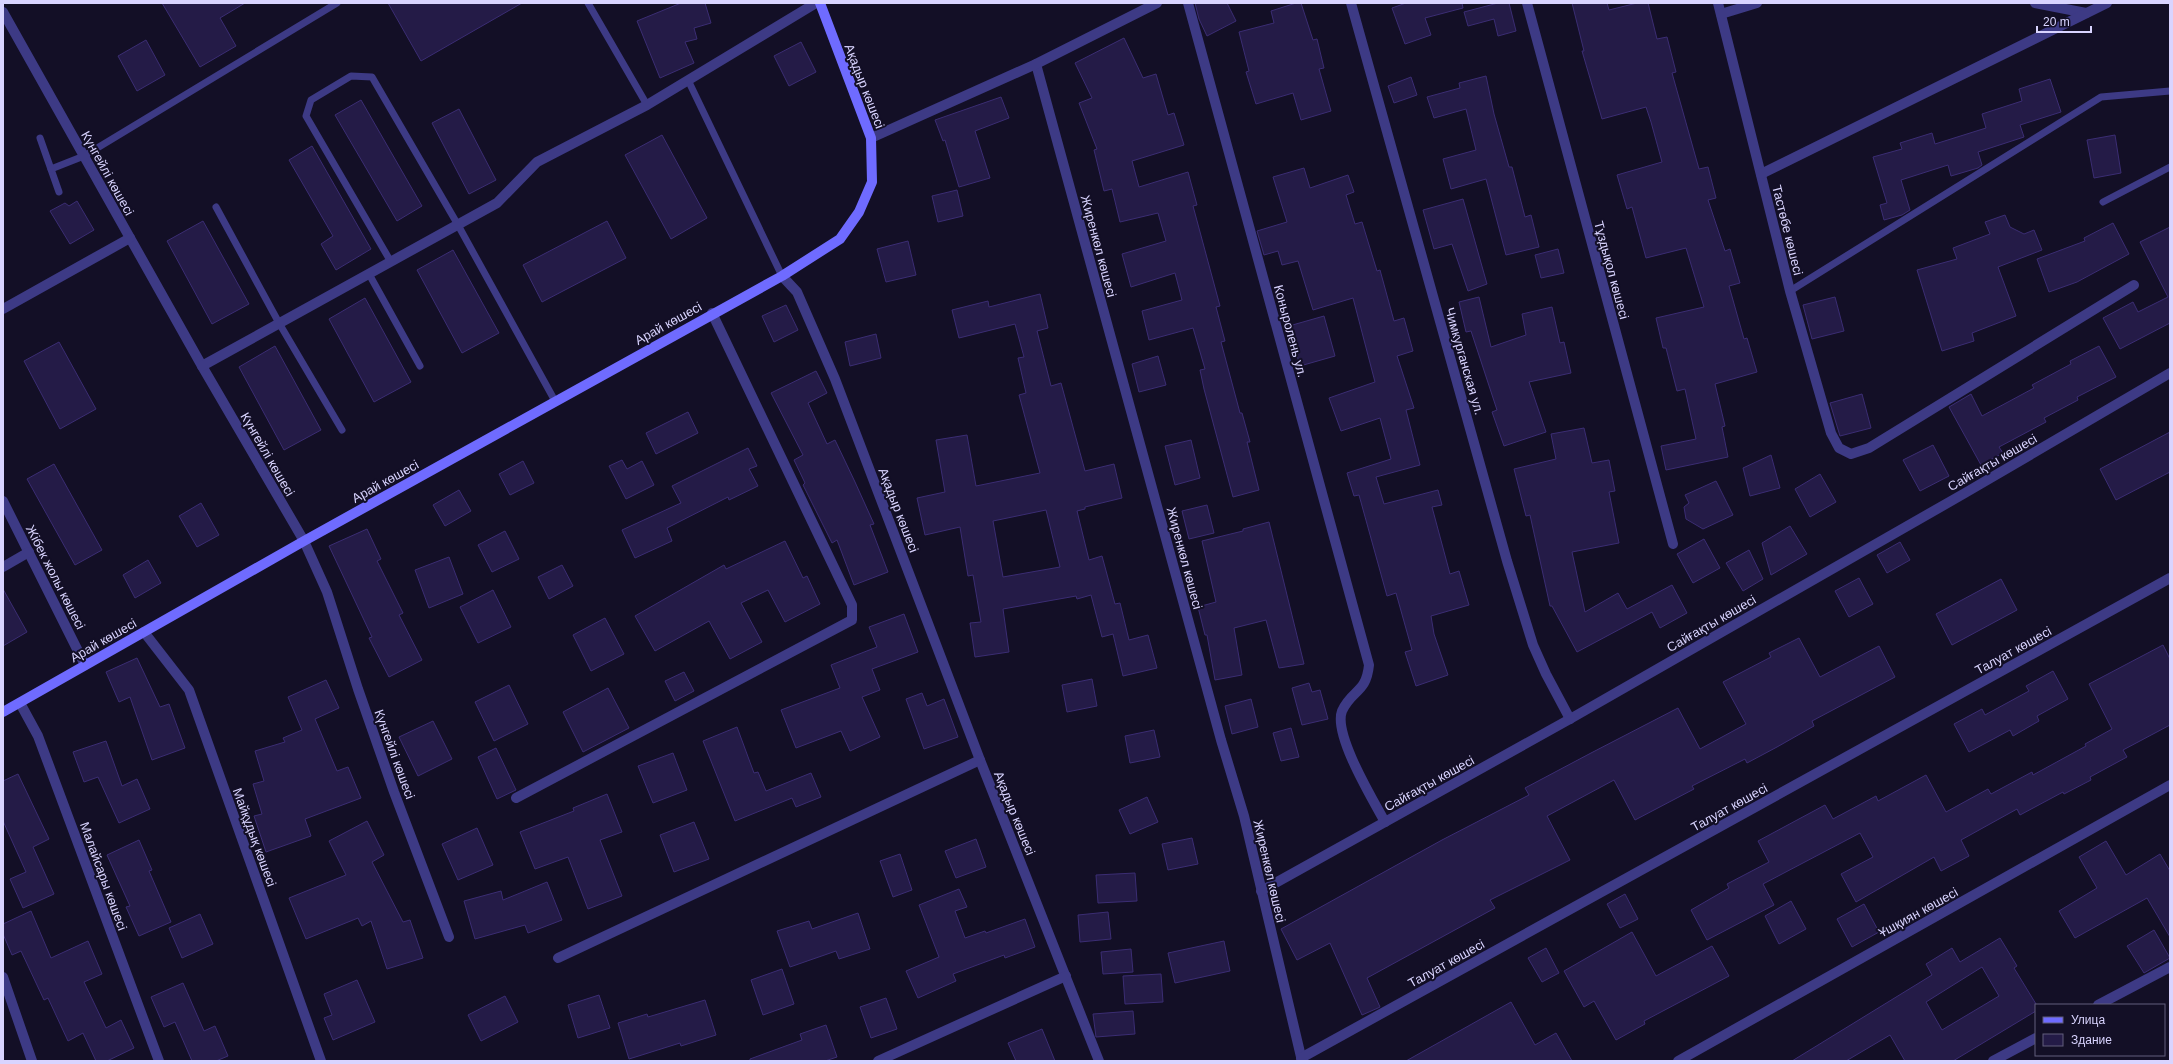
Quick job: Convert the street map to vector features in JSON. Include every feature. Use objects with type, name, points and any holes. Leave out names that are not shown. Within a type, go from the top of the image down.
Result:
[{"type":"street","points":[[202,366],[497,203],[537,162],[647,105],[816,3]]},
{"type":"street","name":"Ақадыр көшесі","points":[[820,3],[871,138],[872,182],[859,212],[840,239],[782,276],[797,292],[835,379],[980,760],[1099,1061]]},
{"type":"street","points":[[871,138],[1036,64],[1156,3]]},
{"type":"street","name":"Коныролень ул.","points":[[1188,3],[1370,666],[1365,684],[1347,700],[1341,715],[1340,723],[1345,742],[1357,769],[1385,822]]},
{"type":"street","name":"Чимкурганская ул.","points":[[1351,3],[1507,561],[1533,645],[1570,719]]},
{"type":"street","name":"Тұздықол көшесі","points":[[1527,3],[1673,544]]},
{"type":"street","name":"Тастөбе көшесі","points":[[1718,3],[1790,291],[1831,433],[1839,448],[1851,454],[1869,448],[2134,285]]},
{"type":"street","points":[[1721,14],[1757,3]]},
{"type":"street","points":[[2035,3],[2086,13]]},
{"type":"street","points":[[1761,174],[2107,3]]},
{"type":"street","name":"Күнгейлі көшесі","points":[[3,12],[202,366],[304,541],[327,592],[392,785],[449,937]]},
{"type":"street","name":"Жиренкөл көшесі","points":[[1036,64],[1221,740],[1244,816],[1302,1059]]},
{"type":"street","points":[[3,309],[130,238]]},
{"type":"street","name":"Арай көшесі","points":[[3,712],[304,541],[712,313],[782,276]]},
{"type":"street","points":[[516,798],[852,620],[852,605],[712,313]]},
{"type":"street","name":"Сайғақты көшесі","points":[[1261,891],[1570,719],[1958,497],[2170,373]]},
{"type":"street","name":"Жібек жолы көшесі","points":[[3,501],[86,665]]},
{"type":"street","points":[[3,567],[29,552]]},
{"type":"street","name":"Талуат көшесі","points":[[1302,1059],[2170,578]]},
{"type":"street","name":"Майқұдық көшесі","points":[[144,632],[188,690],[321,1061]]},
{"type":"street","name":"Малайсары көшесі","points":[[20,703],[38,736],[159,1061]]},
{"type":"street","points":[[558,958],[980,760]]},
{"type":"street","name":"Ұшқиян көшесі","points":[[1678,1061],[2170,785]]},
{"type":"street","points":[[2100,1004],[2170,967]]},
{"type":"street","points":[[878,1061],[1066,976]]},
{"type":"street","points":[[3,977],[32,1061]]},
{"type":"street","points":[[1993,1061],[2035,1039]]},
{"type":"lane","points":[[51,169],[84,156],[337,3]]},
{"type":"lane","points":[[588,3],[647,105]]},
{"type":"lane","points":[[391,262],[306,116],[311,100],[351,76],[372,77],[458,224],[555,401]]},
{"type":"lane","points":[[688,80],[782,276]]},
{"type":"lane","points":[[1790,291],[2101,97],[2170,91]]},
{"type":"lane","points":[[40,138],[59,192]]},
{"type":"lane","points":[[2103,202],[2170,167]]},
{"type":"lane","points":[[216,207],[279,324],[342,430]]},
{"type":"lane","points":[[369,274],[420,366]]},
{"type":"building","points":[[162,3],[245,3],[220,18],[236,46],[200,67]]},
{"type":"building","points":[[388,3],[522,3],[421,61]]},
{"type":"building","points":[[681,3],[705,3],[711,23],[694,28],[697,39],[685,42],[694,63],[660,78],[637,21]]},
{"type":"building","points":[[1195,3],[1227,3],[1236,21],[1207,36],[1199,19]]},
{"type":"building","points":[[1296,3],[1301,3],[1313,40],[1317,39],[1324,68],[1319,69],[1331,111],[1301,120],[1293,93],[1256,104],[1246,72],[1249,71],[1239,32],[1274,23],[1271,11]]},
{"type":"building","points":[[1406,3],[1462,3],[1463,8],[1425,18],[1431,35],[1405,44],[1392,8]]},
{"type":"building","points":[[1498,3],[1509,3],[1516,31],[1498,36],[1494,19],[1468,26],[1464,12]]},
{"type":"building","points":[[1572,3],[1607,3],[1609,10],[1637,3],[1648,3],[1657,39],[1667,37],[1676,72],[1672,73],[1699,169],[1708,167],[1716,198],[1708,200],[1725,251],[1730,249],[1740,283],[1729,286],[1744,339],[1747,338],[1757,372],[1715,384],[1725,426],[1722,427],[1728,457],[1666,470],[1661,446],[1696,439],[1685,389],[1677,391],[1666,348],[1663,348],[1656,318],[1704,307],[1686,248],[1646,258],[1632,207],[1627,209],[1617,175],[1662,162],[1651,122],[1646,107],[1602,119],[1582,51],[1584,51]]},
{"type":"building","points":[[1124,38],[1143,78],[1156,74],[1168,115],[1174,113],[1184,145],[1132,161],[1139,187],[1188,172],[1197,205],[1193,206],[1220,306],[1216,307],[1225,341],[1221,342],[1240,413],[1242,413],[1250,442],[1247,442],[1259,490],[1233,497],[1204,389],[1200,370],[1205,369],[1193,328],[1149,340],[1142,311],[1182,300],[1175,273],[1131,287],[1122,254],[1166,241],[1158,213],[1120,222],[1112,189],[1104,191],[1094,150],[1097,149],[1079,103],[1092,98],[1075,63]]},
{"type":"building","points":[[146,40],[165,75],[137,91],[118,56]]},
{"type":"building","points":[[801,42],[816,72],[789,86],[774,56]]},
{"type":"building","points":[[1486,76],[1494,114],[1509,167],[1512,167],[1525,217],[1531,215],[1539,247],[1506,255],[1486,179],[1451,189],[1443,159],[1476,150],[1466,109],[1434,118],[1427,97],[1460,88],[1459,83]]},
{"type":"building","points":[[1411,77],[1417,95],[1394,103],[1388,86]]},
{"type":"building","points":[[2050,79],[2061,112],[2020,125],[2024,137],[1978,152],[1982,165],[1978,168],[1951,176],[1948,165],[1901,180],[1910,210],[1902,215],[1884,220],[1880,205],[1887,203],[1873,157],[1902,149],[1900,143],[1932,133],[1935,144],[1986,128],[1982,114],[2022,101],[2019,89]]},
{"type":"building","points":[[1001,97],[1009,118],[975,131],[990,178],[959,187],[945,140],[943,141],[935,120]]},
{"type":"building","points":[[361,100],[422,206],[397,221],[335,115]]},
{"type":"building","points":[[459,109],[496,180],[469,194],[432,123]]},
{"type":"building","points":[[662,135],[707,218],[671,239],[625,155]]},
{"type":"building","points":[[2115,135],[2121,173],[2094,178],[2087,140]]},
{"type":"building","points":[[312,146],[371,249],[336,270],[321,244],[333,236],[289,160]]},
{"type":"building","points":[[1304,168],[1310,188],[1348,175],[1354,192],[1346,195],[1355,224],[1362,222],[1377,271],[1380,270],[1394,321],[1404,318],[1413,351],[1397,356],[1414,408],[1406,410],[1420,465],[1376,477],[1384,504],[1438,490],[1442,505],[1432,507],[1450,574],[1459,571],[1469,605],[1431,616],[1434,634],[1448,675],[1416,686],[1405,652],[1412,650],[1396,593],[1387,596],[1359,495],[1354,496],[1347,473],[1391,459],[1380,418],[1341,431],[1329,398],[1375,382],[1353,298],[1313,310],[1298,261],[1282,265],[1278,251],[1264,255],[1257,231],[1287,222],[1273,177]]},
{"type":"building","points":[[957,190],[963,216],[938,222],[932,196]]},
{"type":"building","points":[[1463,199],[1487,284],[1468,291],[1452,244],[1434,249],[1423,210]]},
{"type":"building","points":[[77,201],[94,230],[70,244],[50,211],[65,203],[69,206]]},
{"type":"building","points":[[2005,215],[2010,227],[2024,234],[2034,230],[2042,250],[1998,267],[2016,316],[1972,333],[1974,341],[1942,351],[1917,270],[1957,259],[1953,248],[1990,234],[1985,222]]},
{"type":"building","points":[[203,221],[249,304],[212,324],[167,241]]},
{"type":"building","points":[[607,221],[626,258],[542,302],[523,265]]},
{"type":"building","points":[[2113,223],[2129,254],[2077,282],[2049,292],[2037,259],[2085,241],[2084,238]]},
{"type":"building","points":[[2170,227],[2170,323],[2120,349],[2103,318],[2133,302],[2138,312],[2168,297],[2140,242]]},
{"type":"building","points":[[908,241],[916,275],[886,282],[877,249]]},
{"type":"building","points":[[1558,249],[1564,273],[1541,278],[1535,255]]},
{"type":"building","points":[[453,250],[499,333],[462,353],[417,270]]},
{"type":"building","points":[[1040,294],[1048,328],[1037,331],[1051,386],[1061,383],[1085,471],[1114,464],[1122,498],[1085,507],[1085,509],[1077,511],[1089,560],[1102,556],[1115,604],[1120,603],[1129,640],[1148,635],[1157,668],[1123,676],[1113,634],[1102,637],[1091,595],[1077,599],[1076,596],[1003,609],[1009,652],[975,657],[970,623],[981,622],[973,575],[968,576],[960,527],[925,535],[917,498],[945,492],[936,440],[967,435],[976,486],[1040,473],[1019,395],[1026,393],[1018,358],[1024,357],[1015,324],[959,338],[952,310],[988,301],[989,307]],"holes":[[[1046,510],[1060,567],[1003,577],[993,521]]]},
{"type":"building","points":[[1479,297],[1491,347],[1526,335],[1522,314],[1552,307],[1560,343],[1564,342],[1571,373],[1529,382],[1546,432],[1504,446],[1492,412],[1497,410],[1471,331],[1466,332],[1459,302]]},
{"type":"building","points":[[1835,297],[1844,331],[1812,339],[1803,305]]},
{"type":"building","points":[[365,298],[411,382],[374,402],[329,319]]},
{"type":"building","points":[[786,305],[798,330],[774,342],[762,316]]},
{"type":"building","points":[[1324,316],[1335,356],[1300,366],[1289,326]]},
{"type":"building","points":[[876,334],[881,358],[850,366],[845,342]]},
{"type":"building","points":[[59,342],[96,409],[60,429],[24,361]]},
{"type":"building","points":[[275,346],[321,430],[284,450],[239,367]]},
{"type":"building","points":[[2099,346],[2116,377],[2077,397],[2078,400],[2044,418],[2046,422],[1999,447],[2003,453],[1981,465],[1949,407],[1971,394],[1982,416],[2034,388],[2032,385],[2071,364],[2070,361]]},
{"type":"building","points":[[1158,356],[1166,385],[1139,392],[1132,364]]},
{"type":"building","points":[[816,371],[827,393],[808,403],[827,444],[835,440],[855,482],[874,524],[870,525],[888,572],[854,585],[837,540],[832,543],[803,485],[805,483],[794,460],[803,455],[771,393]]},
{"type":"building","points":[[1862,394],[1871,428],[1840,436],[1830,403]]},
{"type":"building","points":[[688,412],[698,433],[656,454],[646,433]]},
{"type":"building","points":[[1584,428],[1592,463],[1609,460],[1615,491],[1609,492],[1619,543],[1572,552],[1585,612],[1618,593],[1627,609],[1672,585],[1687,613],[1660,628],[1652,612],[1577,652],[1552,606],[1550,606],[1530,515],[1526,516],[1514,469],[1556,459],[1551,434]]},
{"type":"building","points":[[2170,432],[2170,472],[2116,500],[2100,469]]},
{"type":"building","points":[[1191,440],[1200,478],[1175,485],[1165,446]]},
{"type":"building","points":[[1933,445],[1949,476],[1920,491],[1903,460]]},
{"type":"building","points":[[748,448],[757,466],[749,469],[758,486],[729,500],[728,497],[667,528],[672,541],[635,558],[622,530],[681,503],[672,486]]},
{"type":"building","points":[[1771,455],[1780,488],[1750,496],[1743,468]]},
{"type":"building","points":[[622,460],[627,469],[642,461],[654,485],[626,499],[609,466]]},
{"type":"building","points":[[523,461],[534,483],[510,495],[499,474]]},
{"type":"building","points":[[54,464],[102,550],[75,565],[27,479]]},
{"type":"building","points":[[1820,474],[1836,502],[1810,517],[1795,489]]},
{"type":"building","points":[[1716,481],[1733,515],[1703,529],[1686,519],[1684,507],[1689,503],[1685,495]]},
{"type":"building","points":[[459,490],[471,511],[445,526],[433,505]]},
{"type":"building","points":[[201,503],[219,535],[197,547],[179,516]]},
{"type":"building","points":[[1207,505],[1214,533],[1189,539],[1182,511]]},
{"type":"building","points":[[1269,522],[1304,664],[1279,668],[1266,620],[1234,628],[1242,675],[1215,680],[1207,635],[1205,635],[1198,607],[1216,602],[1202,541],[1243,531],[1243,529]]},
{"type":"building","points":[[1790,526],[1807,554],[1771,575],[1762,543]]},
{"type":"building","points":[[367,529],[381,559],[377,561],[403,613],[399,615],[422,660],[389,677],[369,638],[372,637],[329,546]]},
{"type":"building","points":[[505,531],[519,559],[492,572],[478,545]]},
{"type":"building","points":[[1704,539],[1720,568],[1693,583],[1677,554]]},
{"type":"building","points":[[785,541],[803,578],[807,576],[820,604],[785,622],[768,590],[741,603],[762,642],[730,659],[709,621],[655,651],[635,616],[724,565],[726,569]]},
{"type":"building","points":[[1900,542],[1910,560],[1887,573],[1877,555]]},
{"type":"building","points":[[1749,550],[1763,579],[1743,591],[1726,563]]},
{"type":"building","points":[[449,557],[463,594],[429,608],[415,570]]},
{"type":"building","points":[[148,560],[161,583],[135,598],[123,575]]},
{"type":"building","points":[[562,565],[573,586],[549,599],[538,577]]},
{"type":"building","points":[[1859,578],[1873,604],[1849,617],[1835,591]]},
{"type":"building","points":[[2001,579],[2017,610],[1952,645],[1936,614]]},
{"type":"building","points":[[3,589],[27,632],[3,646]]},
{"type":"building","points":[[493,590],[511,627],[478,643],[460,607]]},
{"type":"building","points":[[904,614],[918,652],[872,669],[880,690],[862,697],[880,737],[850,751],[841,731],[796,748],[781,710],[840,688],[831,665],[877,647],[869,627]]},
{"type":"building","points":[[605,618],[624,654],[591,671],[573,635]]},
{"type":"building","points":[[1799,638],[1820,677],[1879,646],[1895,677],[1812,721],[1814,726],[1777,747],[1747,763],[1745,759],[1692,786],[1694,789],[1635,820],[1614,780],[1547,816],[1570,860],[1490,900],[1495,908],[1367,978],[1380,1007],[1378,1008],[1362,1015],[1330,943],[1297,960],[1281,929],[1442,840],[1529,795],[1525,788],[1591,753],[1678,708],[1700,749],[1746,724],[1723,682],[1771,657],[1769,653]]},
{"type":"building","points":[[2163,645],[2170,659],[2170,725],[2123,750],[2127,757],[2090,777],[2091,780],[2064,794],[2063,792],[2020,815],[2017,809],[1961,840],[1969,856],[1941,871],[1934,857],[1856,902],[1841,874],[1873,857],[1860,833],[1763,884],[1774,905],[1707,940],[1691,910],[1729,888],[1727,884],[1769,862],[1758,841],[1825,805],[1833,819],[1876,796],[1878,801],[1926,775],[1946,812],[1988,789],[1991,794],[2032,772],[2033,775],[2086,746],[2085,744],[2112,729],[2089,684]]},
{"type":"building","points":[[137,658],[160,707],[169,704],[185,748],[152,760],[130,697],[119,702],[106,672]]},
{"type":"building","points":[[2053,671],[2068,699],[2037,716],[2039,721],[2013,736],[2010,730],[1969,752],[1954,724],[1982,709],[1985,715],[2029,691],[2026,686]]},
{"type":"building","points":[[684,672],[694,691],[675,701],[665,681]]},
{"type":"building","points":[[1092,679],[1097,706],[1067,712],[1062,685]]},
{"type":"building","points":[[326,680],[339,708],[315,719],[337,771],[348,767],[361,798],[305,819],[311,836],[266,852],[254,816],[262,814],[253,784],[264,781],[255,751],[285,742],[283,738],[302,730],[288,697]]},
{"type":"building","points":[[1309,683],[1312,692],[1320,690],[1328,719],[1302,725],[1292,688]]},
{"type":"building","points":[[509,685],[528,724],[494,741],[475,702]]},
{"type":"building","points":[[608,688],[629,728],[583,752],[563,712]]},
{"type":"building","points":[[922,693],[927,706],[944,699],[958,737],[924,749],[906,699]]},
{"type":"building","points":[[1251,699],[1258,727],[1232,734],[1225,706]]},
{"type":"building","points":[[433,721],[452,759],[418,776],[399,737]]},
{"type":"building","points":[[737,727],[754,773],[758,772],[766,791],[811,773],[821,797],[796,807],[792,798],[735,821],[703,741]]},
{"type":"building","points":[[1291,728],[1299,757],[1281,761],[1273,733]]},
{"type":"building","points":[[1154,730],[1160,757],[1130,763],[1125,736]]},
{"type":"building","points":[[106,741],[122,786],[137,779],[150,809],[119,823],[98,777],[84,782],[73,752]]},
{"type":"building","points":[[496,748],[516,790],[497,799],[478,757]]},
{"type":"building","points":[[673,753],[687,790],[653,803],[638,766]]},
{"type":"building","points":[[18,774],[49,839],[33,847],[54,894],[23,908],[10,879],[26,872],[3,821],[3,781]]},
{"type":"building","points":[[607,794],[622,832],[600,840],[622,896],[588,909],[568,857],[535,869],[520,832],[574,811],[573,808]]},
{"type":"building","points":[[1147,797],[1158,822],[1130,834],[1119,810]]},
{"type":"building","points":[[367,821],[384,855],[372,862],[403,922],[410,920],[423,958],[387,969],[371,921],[362,926],[358,918],[306,939],[289,898],[346,875],[329,841]]},
{"type":"building","points":[[694,822],[709,859],[674,872],[660,835]]},
{"type":"building","points":[[477,828],[493,865],[458,880],[442,844]]},
{"type":"building","points":[[1192,838],[1198,864],[1168,870],[1162,844]]},
{"type":"building","points":[[976,839],[986,867],[956,878],[945,851]]},
{"type":"building","points":[[139,840],[152,870],[149,871],[171,922],[139,936],[126,907],[130,906],[107,855]]},
{"type":"building","points":[[2106,841],[2126,875],[2160,854],[2170,871],[2170,937],[2147,898],[2075,938],[2059,911],[2097,888],[2079,857]]},
{"type":"building","points":[[900,854],[912,890],[893,897],[880,861]]},
{"type":"building","points":[[1135,873],[1137,901],[1098,903],[1096,875]]},
{"type":"building","points":[[547,882],[562,920],[528,933],[525,925],[475,939],[464,901],[501,891],[503,900]]},
{"type":"building","points":[[959,889],[967,907],[955,911],[965,938],[985,931],[986,933],[1025,919],[1035,947],[1005,958],[1004,955],[953,974],[956,981],[918,998],[906,971],[939,957],[919,905]]},
{"type":"building","points":[[1625,894],[1638,919],[1620,928],[1607,904]]},
{"type":"building","points":[[1791,901],[1806,929],[1779,944],[1765,916]]},
{"type":"building","points":[[1864,904],[1879,932],[1852,947],[1837,919]]},
{"type":"building","points":[[31,911],[51,958],[88,941],[102,974],[84,982],[106,1028],[121,1020],[134,1048],[107,1061],[96,1061],[83,1033],[68,1041],[48,998],[44,1000],[21,951],[12,955],[3,934],[3,924]]},
{"type":"building","points":[[1108,912],[1111,939],[1080,942],[1078,915]]},
{"type":"building","points":[[858,913],[870,949],[839,959],[836,951],[790,967],[777,931],[809,921],[812,929]]},
{"type":"building","points":[[200,914],[213,944],[182,958],[169,928]]},
{"type":"building","points":[[2154,930],[2170,958],[2144,973],[2127,946]]},
{"type":"building","points":[[1632,932],[1656,976],[1712,946],[1729,976],[1644,1021],[1645,1024],[1616,1040],[1594,1001],[1584,1007],[1564,971]]},
{"type":"building","points":[[2000,938],[2017,966],[2014,968],[2036,1004],[2035,1012],[1953,1061],[1905,1061],[1890,1035],[1846,1061],[1792,1061],[1932,975],[1926,964],[1952,948],[1960,962]],"holes":[[[1982,967],[1999,996],[1942,1030],[1926,1002]]]},
{"type":"building","points":[[1224,941],[1230,971],[1175,983],[1168,953]]},
{"type":"building","points":[[1546,948],[1559,973],[1542,982],[1528,958]]},
{"type":"building","points":[[1131,949],[1133,972],[1103,974],[1101,952]]},
{"type":"building","points":[[782,969],[794,1004],[763,1015],[751,980]]},
{"type":"building","points":[[1161,974],[1163,1002],[1125,1004],[1123,976]]},
{"type":"building","points":[[357,980],[375,1022],[333,1040],[324,1018],[332,1015],[324,994]]},
{"type":"building","points":[[183,983],[204,1031],[215,1026],[228,1056],[216,1061],[192,1061],[175,1022],[164,1027],[151,997]]},
{"type":"building","points":[[599,995],[610,1028],[578,1038],[568,1005]]},
{"type":"building","points":[[505,996],[518,1022],[481,1041],[468,1015]]},
{"type":"building","points":[[886,998],[897,1029],[871,1038],[860,1007]]},
{"type":"building","points":[[705,1000],[716,1035],[681,1046],[680,1043],[629,1059],[618,1023],[647,1014],[648,1017]]},
{"type":"building","points":[[1511,1002],[1535,1045],[1556,1033],[1572,1061],[1406,1061]]},
{"type":"building","points":[[1133,1011],[1135,1034],[1096,1037],[1093,1014]]},
{"type":"building","points":[[826,1025],[837,1057],[825,1061],[750,1061],[750,1059],[802,1040],[800,1034]]},
{"type":"building","points":[[1042,1029],[1055,1061],[1016,1061],[1008,1043]]}]
